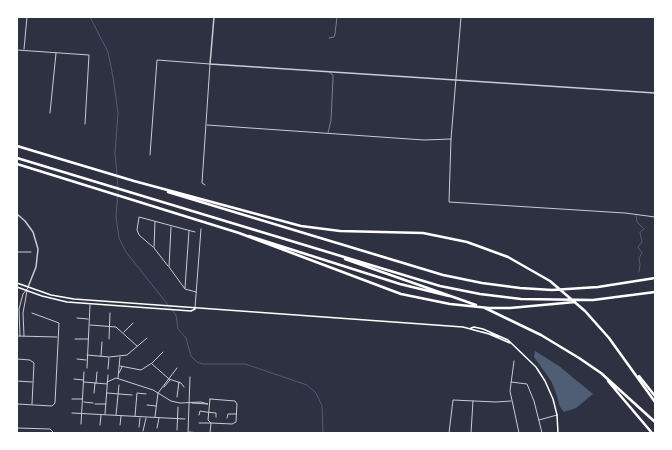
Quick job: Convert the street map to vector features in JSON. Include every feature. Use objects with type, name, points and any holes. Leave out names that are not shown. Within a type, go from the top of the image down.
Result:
[{"type":"highway","points":[[17,146],[104,173],[301,226],[335,231],[417,233],[452,238],[508,257],[542,276],[564,291],[585,311],[655,396]]},
{"type":"highway","points":[[17,158],[440,286],[480,294],[521,299],[593,300]]},
{"type":"highway","points":[[17,164],[239,233],[401,294],[450,304],[510,308],[655,292]]},
{"type":"highway","points":[[134,181],[215,208],[435,273],[482,283],[552,290],[598,287],[655,278]]},
{"type":"highway","points":[[239,233],[267,240],[400,284],[457,297]]},
{"type":"highway","points":[[324,251],[457,297],[541,335],[601,373],[655,422]]},
{"type":"highway","points":[[626,360],[655,402]]},
{"type":"highway","points":[[601,373],[652,433]]},
{"type":"main road","points":[[17,283],[51,295],[74,299],[176,306],[195,309],[474,327],[483,329],[503,337],[524,354],[542,376],[553,399],[557,415],[558,433]]},
{"type":"main road","points":[[17,287],[48,298],[90,304],[190,311],[195,309]]},
{"type":"main road","points":[[471,328],[510,343]]},
{"type":"main road","points":[[482,332],[485,331],[503,337]]},
{"type":"street","points":[[24,50],[27,17]]},
{"type":"street","points":[[205,185],[202,183],[214,17]]},
{"type":"street","points":[[461,17],[451,139],[449,202],[625,213],[655,217]]},
{"type":"street","points":[[17,50],[89,55],[85,124]]},
{"type":"street","points":[[50,113],[56,52]]},
{"type":"street","points":[[150,154],[157,60],[655,93]]},
{"type":"street","points":[[206,125],[424,140],[451,139]]},
{"type":"street","points":[[17,214],[25,221],[33,232],[38,249],[36,267],[27,290],[23,314],[24,336]]},
{"type":"street","points":[[194,232],[139,217],[137,230],[139,235],[153,247],[185,289],[196,292]]},
{"type":"street","points":[[153,247],[155,221]]},
{"type":"street","points":[[169,267],[171,226]]},
{"type":"street","points":[[195,309],[201,229]]},
{"type":"street","points":[[185,289],[189,231]]},
{"type":"street","points":[[17,252],[31,252]]},
{"type":"street","points":[[20,336],[19,309],[23,294],[27,290]]},
{"type":"street","points":[[87,368],[90,304]]},
{"type":"street","points":[[17,404],[52,406],[55,403],[58,321],[32,313]]},
{"type":"street","points":[[109,339],[110,313]]},
{"type":"street","points":[[77,318],[90,319]]},
{"type":"street","points":[[124,332],[133,323]]},
{"type":"street","points":[[89,325],[116,327],[124,332],[138,347]]},
{"type":"street","points":[[17,336],[58,337]]},
{"type":"street","points":[[87,355],[109,357],[127,355],[147,338]]},
{"type":"street","points":[[75,339],[88,339]]},
{"type":"street","points":[[101,356],[102,342]]},
{"type":"street","points":[[120,366],[142,370],[163,352]]},
{"type":"street","points":[[119,374],[120,356]]},
{"type":"street","points":[[108,369],[109,357]]},
{"type":"street","points":[[17,359],[30,360],[34,363],[32,405]]},
{"type":"street","points":[[77,359],[87,360]]},
{"type":"street","points":[[514,362],[511,382],[511,401],[519,433]]},
{"type":"street","points":[[152,363],[169,379],[179,382],[184,387]]},
{"type":"street","points":[[74,380],[107,383],[117,378],[122,367]]},
{"type":"street","points":[[155,417],[158,393],[177,368]]},
{"type":"street","points":[[81,424],[84,372]]},
{"type":"street","points":[[94,393],[97,372]]},
{"type":"street","points":[[105,414],[108,375]]},
{"type":"street","points":[[190,377],[191,404],[188,433],[200,433]]},
{"type":"street","points":[[117,378],[158,393],[171,401],[191,404],[208,404]]},
{"type":"street","points":[[17,381],[33,382]]},
{"type":"street","points":[[177,397],[179,382]]},
{"type":"street","points":[[511,382],[527,384],[542,433]]},
{"type":"street","points":[[116,415],[119,384]]},
{"type":"street","points":[[135,416],[139,389]]},
{"type":"street","points":[[107,393],[132,395]]},
{"type":"street","points":[[138,394],[146,394]]},
{"type":"street","points":[[72,399],[83,400]]},
{"type":"street","points":[[199,423],[211,423],[232,424],[236,422],[237,404],[235,401],[210,399],[208,404],[208,420],[211,423],[210,433]]},
{"type":"street","points":[[449,433],[453,400],[496,402],[511,401]]},
{"type":"street","points":[[471,433],[473,401]]},
{"type":"street","points":[[82,402],[106,404]]},
{"type":"street","points":[[147,405],[156,406]]},
{"type":"street","points":[[177,430],[178,407]]},
{"type":"street","points":[[216,417],[217,410]]},
{"type":"street","points":[[228,410],[228,418]]},
{"type":"street","points":[[200,415],[200,411],[216,413]]},
{"type":"street","points":[[72,413],[185,419]]},
{"type":"street","points":[[100,425],[101,414]]},
{"type":"street","points":[[228,414],[237,414]]},
{"type":"street","points":[[120,425],[121,415]]},
{"type":"street","points":[[539,420],[557,415]]},
{"type":"street","points":[[139,427],[140,417]]},
{"type":"street","points":[[143,431],[146,417]]},
{"type":"street","points":[[157,428],[158,418]]},
{"type":"street","points":[[17,428],[50,429],[54,433]]},
{"type":"lane","points":[[329,38],[334,37],[337,17]]},
{"type":"lane","points":[[328,72],[333,75],[331,120],[328,133]]},
{"type":"water","points":[[535,351],[559,366],[593,394],[576,408],[564,412],[560,407],[551,381],[534,357]]},
{"type":"waterway","points":[[90,17],[108,52],[113,77],[118,113],[115,153],[118,187]]},
{"type":"waterway","points":[[118,190],[116,217],[119,238],[126,252],[176,315],[178,329],[186,338],[191,356],[197,362],[203,364],[245,364],[307,385],[316,393],[322,406],[323,433]]},
{"type":"waterway","points":[[636,215],[637,222],[644,229],[640,232],[642,242],[638,247],[642,253],[639,258],[639,272]]}]
